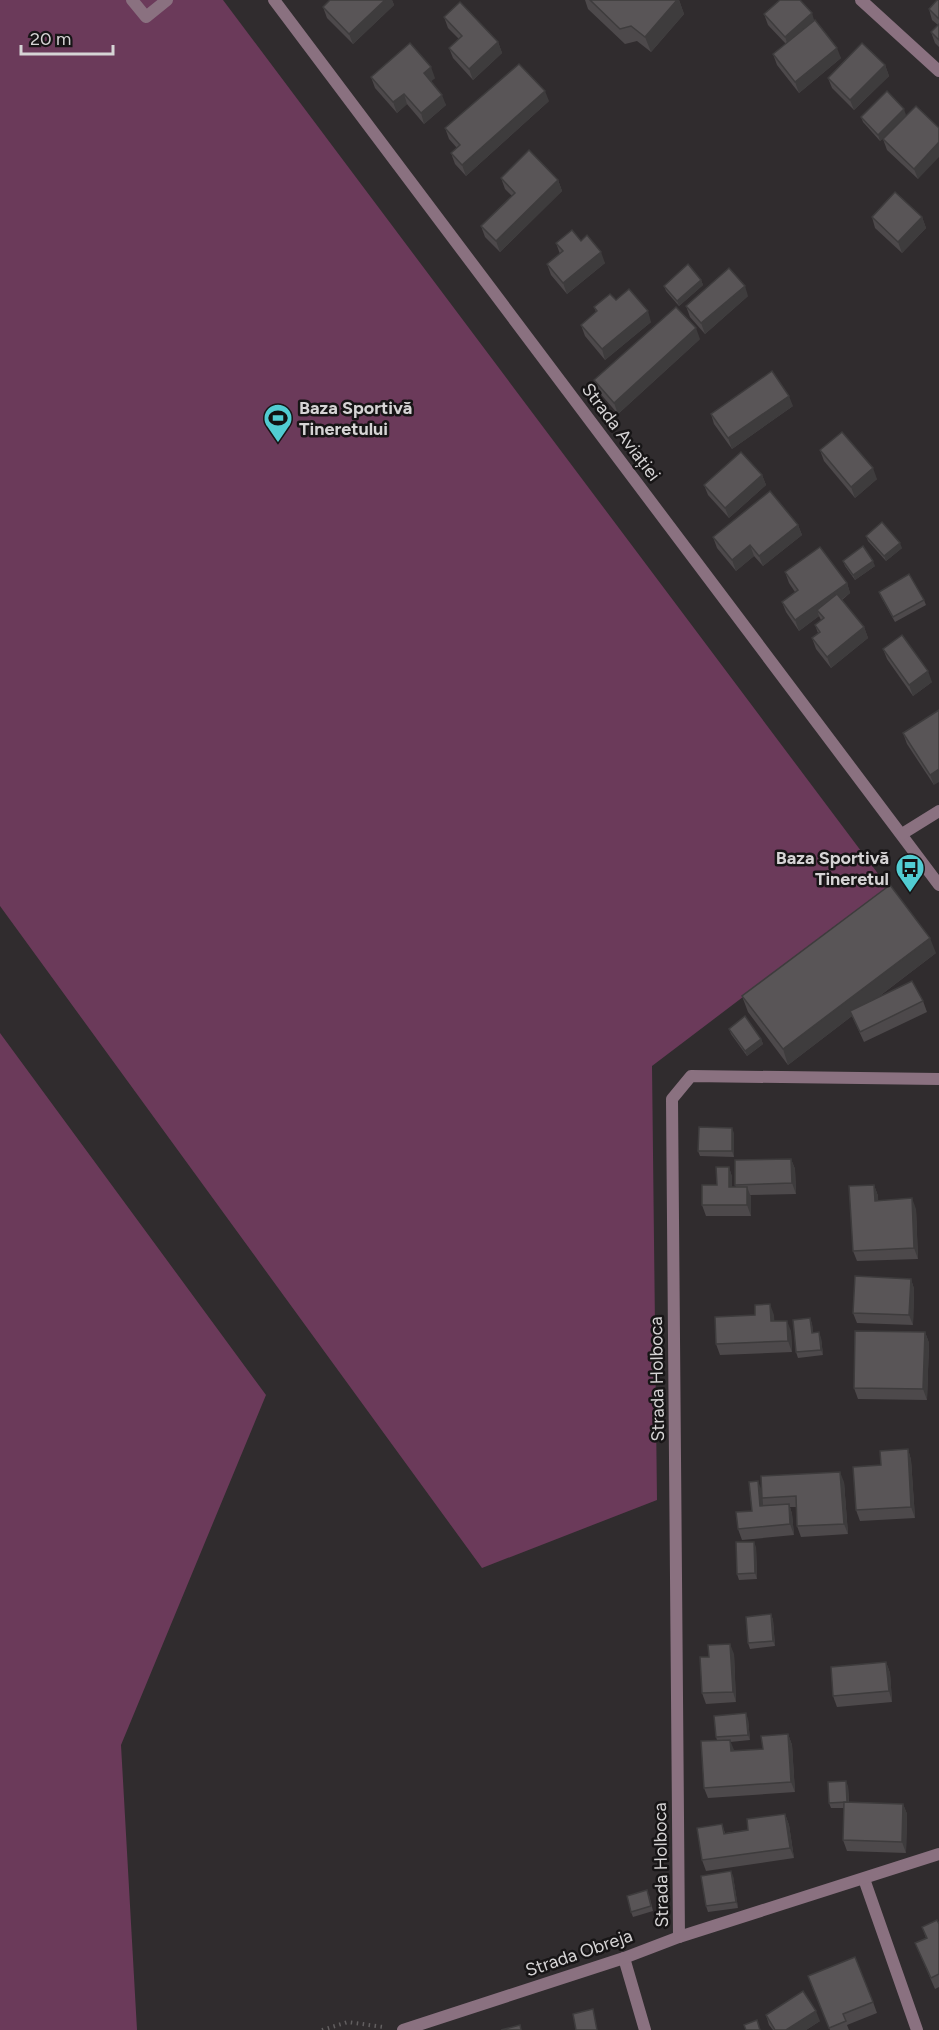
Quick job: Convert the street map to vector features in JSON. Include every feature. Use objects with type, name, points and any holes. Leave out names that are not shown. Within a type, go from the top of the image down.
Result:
[{"type":"street","points":[[132,0],[146,17],[167,0]]},
{"type":"street","name":"Strada Aviației","points":[[274,0],[939,885]]},
{"type":"street","points":[[861,0],[939,70]]},
{"type":"street","points":[[902,834],[939,811]]},
{"type":"street","name":"Strada Holboca","points":[[680,1937],[672,1099],[691,1076],[939,1079]]},
{"type":"street","name":"Strada Obreja","points":[[403,2030],[624,1958],[680,1937],[939,1854]]},
{"type":"street","points":[[864,1879],[917,2030]]},
{"type":"street","points":[[624,1958],[645,2030]]},
{"type":"path","points":[[322,2030],[348,2022],[403,2030]]},
{"type":"shaded area","name":"Baza Sportivă Tineretului","points":[[0,0],[223,0],[888,887],[652,1066],[657,1500],[482,1568],[0,906]]},
{"type":"shaded area","points":[[0,1033],[266,1395],[121,1745],[137,2030],[0,2030]]},
{"type":"building","points":[[330,0],[385,0],[349,34],[323,7]]},
{"type":"building","points":[[590,0],[677,0],[645,37],[631,26],[620,29]]},
{"type":"building","points":[[780,0],[800,0],[812,13],[785,37],[764,14]]},
{"type":"building","points":[[939,0],[939,19],[929,9]]},
{"type":"building","points":[[460,2],[498,42],[469,69],[449,48],[462,36],[444,17]]},
{"type":"building","points":[[815,20],[837,48],[795,82],[773,54]]},
{"type":"building","points":[[939,24],[939,40],[931,32]]},
{"type":"building","points":[[410,43],[431,67],[424,73],[442,95],[421,113],[404,94],[393,102],[371,77]]},
{"type":"building","points":[[862,43],[885,65],[850,100],[828,78]]},
{"type":"building","points":[[519,64],[545,91],[462,165],[451,153],[460,145],[445,128]]},
{"type":"building","points":[[887,91],[904,109],[878,135],[861,117]]},
{"type":"building","points":[[916,106],[939,128],[939,142],[914,169],[883,139]]},
{"type":"building","points":[[529,150],[558,180],[496,241],[481,226],[515,193],[501,178]]},
{"type":"building","points":[[895,192],[922,217],[898,242],[872,217]]},
{"type":"building","points":[[572,230],[581,241],[587,235],[601,252],[563,283],[547,264],[563,251],[556,243]]},
{"type":"building","points":[[688,264],[701,280],[677,301],[664,286]]},
{"type":"building","points":[[729,268],[745,286],[701,323],[686,306]]},
{"type":"building","points":[[629,289],[648,311],[602,349],[581,325],[597,311],[594,307],[610,294],[616,300]]},
{"type":"building","points":[[676,307],[696,328],[614,403],[594,380]]},
{"type":"building","points":[[772,371],[789,396],[728,438],[711,414]]},
{"type":"building","points":[[842,432],[873,468],[851,487],[820,450]]},
{"type":"building","points":[[741,452],[762,475],[725,508],[704,485]]},
{"type":"building","points":[[770,491],[798,525],[759,556],[750,545],[732,560],[713,537]]},
{"type":"building","points":[[882,522],[900,543],[884,556],[866,536]]},
{"type":"building","points":[[863,546],[873,561],[853,575],[843,561]]},
{"type":"building","points":[[820,547],[847,583],[795,620],[782,602],[798,590],[785,572]]},
{"type":"building","points":[[909,574],[924,600],[893,617],[879,592]]},
{"type":"building","points":[[837,594],[864,627],[827,657],[812,638],[820,632],[815,625],[824,618],[817,610]]},
{"type":"building","points":[[902,635],[928,671],[909,685],[883,649]]},
{"type":"building","points":[[939,710],[939,769],[930,775],[903,733]]},
{"type":"building","points":[[890,885],[930,938],[783,1049],[742,996]]},
{"type":"building","points":[[912,981],[923,1001],[860,1032],[850,1011]]},
{"type":"building","points":[[745,1016],[761,1039],[745,1051],[729,1029]]},
{"type":"building","points":[[699,1127],[732,1128],[732,1151],[698,1151]]},
{"type":"building","points":[[791,1159],[792,1183],[735,1185],[735,1160]]},
{"type":"building","points":[[716,1167],[729,1167],[729,1187],[747,1187],[747,1205],[702,1205],[702,1185],[717,1185]]},
{"type":"building","points":[[874,1185],[875,1201],[912,1198],[914,1248],[853,1251],[849,1186]]},
{"type":"building","points":[[855,1276],[911,1279],[909,1315],[853,1313]]},
{"type":"building","points":[[770,1304],[771,1321],[787,1321],[788,1341],[716,1344],[715,1317],[755,1315],[755,1305]]},
{"type":"building","points":[[810,1318],[812,1333],[819,1332],[821,1350],[796,1352],[793,1320]]},
{"type":"building","points":[[855,1331],[925,1332],[923,1389],[854,1388]]},
{"type":"building","points":[[908,1449],[911,1507],[856,1510],[853,1467],[881,1465],[880,1451]]},
{"type":"building","points":[[840,1472],[844,1524],[797,1526],[796,1496],[762,1498],[761,1476]]},
{"type":"building","points":[[758,1481],[760,1506],[789,1504],[790,1524],[738,1529],[736,1512],[752,1511],[749,1482]]},
{"type":"building","points":[[736,1542],[754,1542],[755,1573],[737,1574]]},
{"type":"building","points":[[771,1614],[773,1641],[748,1643],[746,1617]]},
{"type":"building","points":[[730,1644],[733,1692],[702,1693],[700,1657],[709,1657],[708,1645]]},
{"type":"building","points":[[886,1662],[889,1691],[833,1696],[831,1667]]},
{"type":"building","points":[[746,1713],[748,1735],[716,1737],[714,1716]]},
{"type":"building","points":[[788,1734],[791,1782],[704,1788],[701,1741],[730,1740],[731,1751],[763,1749],[761,1736]]},
{"type":"building","points":[[846,1781],[847,1802],[829,1803],[828,1782]]},
{"type":"building","points":[[844,1802],[903,1804],[902,1842],[843,1840]]},
{"type":"building","points":[[785,1814],[790,1848],[702,1860],[697,1828],[722,1824],[724,1834],[748,1830],[747,1819]]},
{"type":"building","points":[[731,1871],[736,1902],[706,1906],[701,1876]]},
{"type":"building","points":[[647,1890],[651,1906],[631,1912],[627,1896]]},
{"type":"building","points":[[937,1920],[939,1924],[939,1974],[931,1978],[915,1943],[927,1938],[922,1927]]},
{"type":"building","points":[[855,1957],[873,2002],[843,2014],[846,2021],[829,2028],[808,1976]]},
{"type":"building","points":[[803,1991],[816,2011],[786,2030],[775,2030],[766,2015]]},
{"type":"building","points":[[593,2009],[597,2030],[576,2030],[573,2014]]},
{"type":"building","points":[[757,2020],[760,2030],[746,2030],[744,2025]]},
{"type":"building","points":[[520,2025],[521,2030],[501,2030]]},
{"type":"place","name":"Baza Sportivă Tineretului","points":[[278,444]]},
{"type":"place","name":"Baza Sportivă Tineretul","points":[[910,894]]}]
